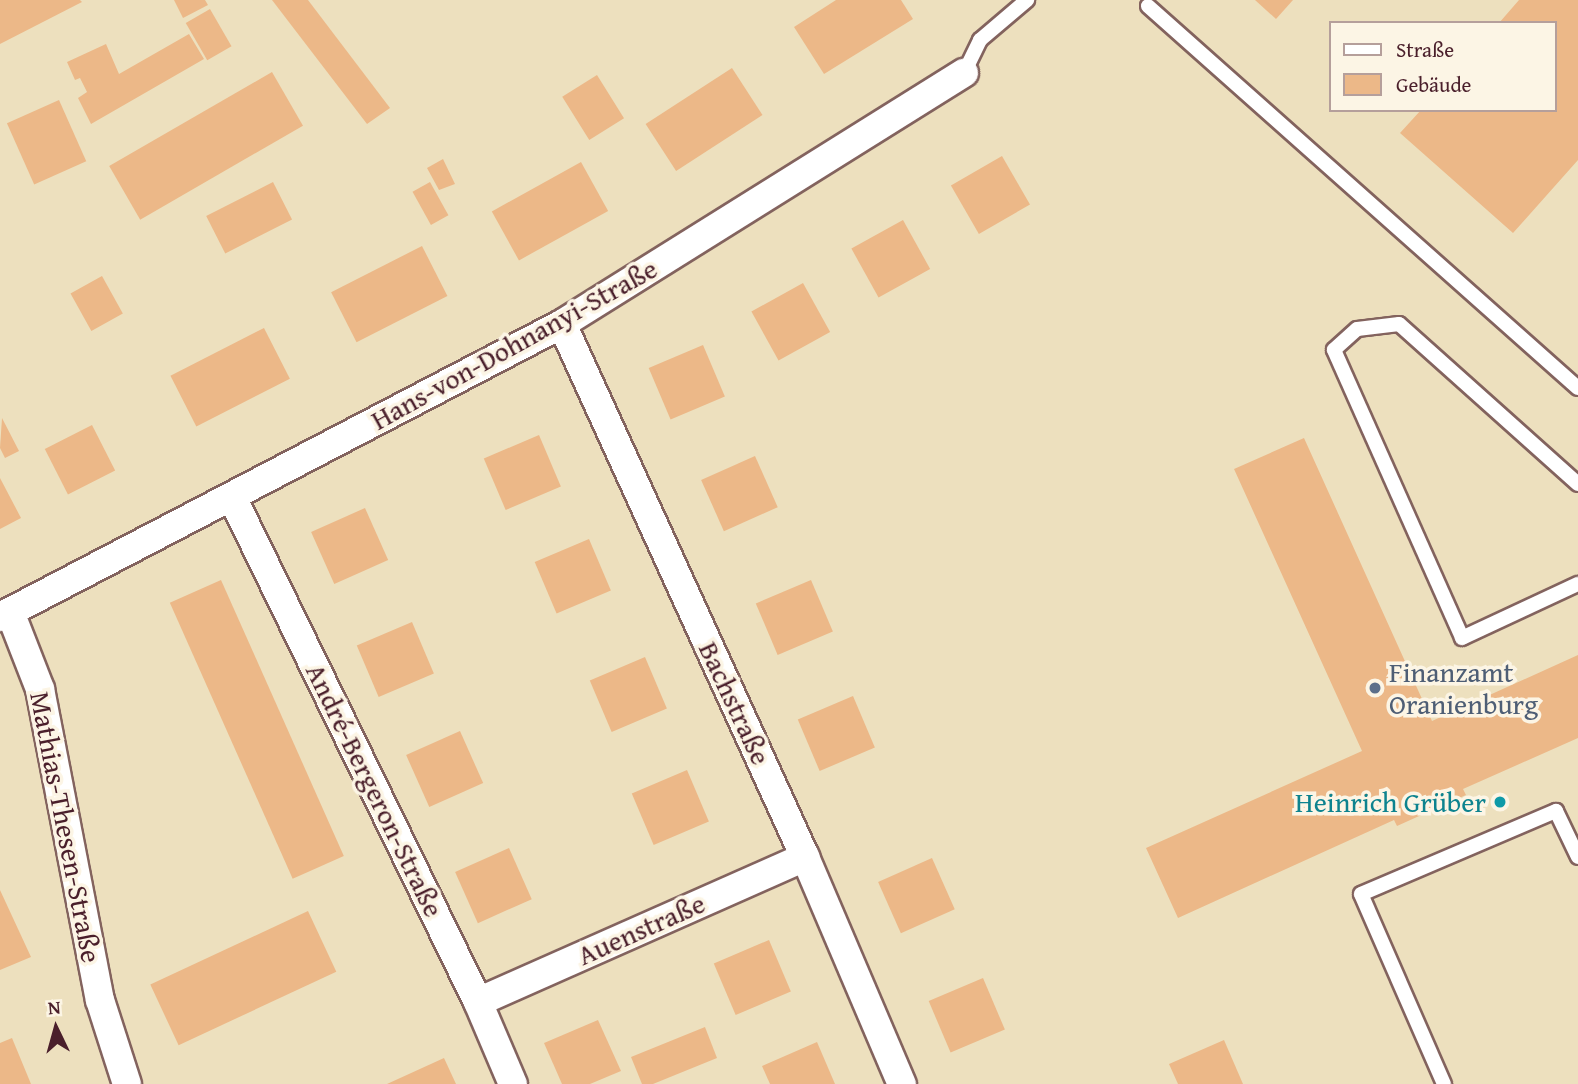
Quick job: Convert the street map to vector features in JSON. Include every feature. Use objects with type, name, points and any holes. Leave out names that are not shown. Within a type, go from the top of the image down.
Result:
[{"type":"street","name":"Hans-von-Dohnanyi-Straße","points":[[5,614],[562,324],[964,73]]},
{"type":"street","name":"Bachstraße","points":[[562,324],[805,856],[902,1084]]},
{"type":"street","name":"André-Bergeron-Straße","points":[[233,497],[478,1002],[513,1084]]},
{"type":"street","name":"Mathias-Thesen-Straße","points":[[5,614],[40,689],[100,1000],[127,1084]]},
{"type":"street","name":"Auenstraße","points":[[478,1002],[805,856]]},
{"type":"lane","name":"Hans-von-Dohnanyi-Straße","points":[[964,73],[981,40],[1027,0]]},
{"type":"lane","points":[[1148,6],[1578,388]]},
{"type":"lane","points":[[1578,484],[1399,324],[1357,328],[1334,350],[1462,638],[1578,584]]},
{"type":"lane","points":[[1444,1084],[1361,894],[1556,811],[1578,857]]},
{"type":"building","points":[[0,0],[80,0],[82,2],[0,44]]},
{"type":"building","points":[[174,0],[205,0],[208,5],[183,18]]},
{"type":"building","points":[[272,0],[308,0],[390,108],[367,124]]},
{"type":"building","points":[[836,0],[901,0],[913,19],[824,74],[794,27]]},
{"type":"building","points":[[1255,0],[1293,0],[1276,19]]},
{"type":"building","points":[[1519,0],[1578,0],[1578,160],[1513,233],[1400,133],[1419,112],[1557,112],[1557,21],[1501,21]]},
{"type":"building","points":[[210,9],[232,46],[207,60],[186,23]]},
{"type":"building","points":[[189,34],[204,59],[91,124],[78,98],[87,92],[80,78],[75,80],[67,62],[106,44],[119,74]]},
{"type":"building","points":[[732,68],[762,115],[676,171],[646,124]]},
{"type":"building","points":[[272,72],[303,126],[140,220],[109,166]]},
{"type":"building","points":[[597,75],[624,118],[589,140],[562,97]]},
{"type":"building","points":[[59,100],[86,161],[34,184],[7,123]]},
{"type":"building","points":[[1002,156],[1030,204],[979,234],[951,186]]},
{"type":"building","points":[[443,159],[455,184],[439,190],[427,168]]},
{"type":"building","points":[[581,162],[608,211],[519,260],[492,211]]},
{"type":"building","points":[[273,182],[292,219],[225,253],[206,216]]},
{"type":"building","points":[[430,182],[448,215],[431,225],[413,192]]},
{"type":"building","points":[[903,220],[930,269],[879,298],[851,249]]},
{"type":"building","points":[[422,246],[447,296],[357,342],[331,292]]},
{"type":"building","points":[[102,276],[123,314],[91,331],[71,293]]},
{"type":"building","points":[[803,283],[830,332],[779,361],[751,312]]},
{"type":"building","points":[[264,328],[290,379],[196,426],[170,376]]},
{"type":"building","points":[[703,345],[725,397],[671,420],[649,368]]},
{"type":"building","points":[[2,418],[19,451],[5,458],[0,448]]},
{"type":"building","points":[[92,425],[115,470],[68,495],[45,449]]},
{"type":"building","points":[[539,435],[561,487],[506,510],[484,458]]},
{"type":"building","name":"Finanzamt Oranienburg","points":[[1304,438],[1432,721],[1578,655],[1578,738],[1463,789],[1466,795],[1397,826],[1394,820],[1178,918],[1146,848],[1362,751],[1234,469]]},
{"type":"building","points":[[755,456],[778,507],[724,531],[701,480]]},
{"type":"building","points":[[0,478],[21,518],[0,529]]},
{"type":"building","points":[[365,508],[388,560],[334,584],[311,532]]},
{"type":"building","points":[[589,539],[611,591],[557,614],[535,562]]},
{"type":"building","points":[[221,580],[344,856],[293,879],[170,603]]},
{"type":"building","points":[[811,580],[833,632],[778,655],[756,603]]},
{"type":"building","points":[[412,622],[434,674],[379,697],[357,645]]},
{"type":"building","points":[[645,657],[667,709],[612,732],[590,680]]},
{"type":"building","points":[[853,696],[875,748],[820,771],[798,719]]},
{"type":"building","points":[[460,731],[483,783],[429,807],[406,755]]},
{"type":"building","points":[[687,770],[709,822],[654,845],[632,793]]},
{"type":"building","points":[[509,848],[532,899],[478,923],[455,872]]},
{"type":"building","points":[[932,858],[955,909],[901,933],[878,882]]},
{"type":"building","points":[[0,890],[31,957],[0,970]]},
{"type":"building","points":[[308,911],[336,972],[179,1045],[150,985]]},
{"type":"building","points":[[769,940],[791,992],[736,1015],[714,963]]},
{"type":"building","points":[[983,978],[1005,1030],[951,1053],[929,1001]]},
{"type":"building","points":[[598,1020],[621,1071],[590,1084],[562,1084],[544,1043]]},
{"type":"building","points":[[705,1027],[717,1058],[653,1084],[642,1084],[631,1057]]},
{"type":"building","points":[[12,1038],[31,1084],[0,1084],[0,1043]]},
{"type":"building","points":[[1224,1040],[1243,1084],[1178,1084],[1169,1064]]},
{"type":"building","points":[[817,1042],[835,1084],[770,1084],[762,1066]]},
{"type":"building","points":[[444,1058],[456,1084],[387,1084]]},
{"type":"place","name":"Finanzamt Oranienburg","points":[[1375,688]]},
{"type":"place","name":"Heinrich Grüber","points":[[1500,802]]}]
